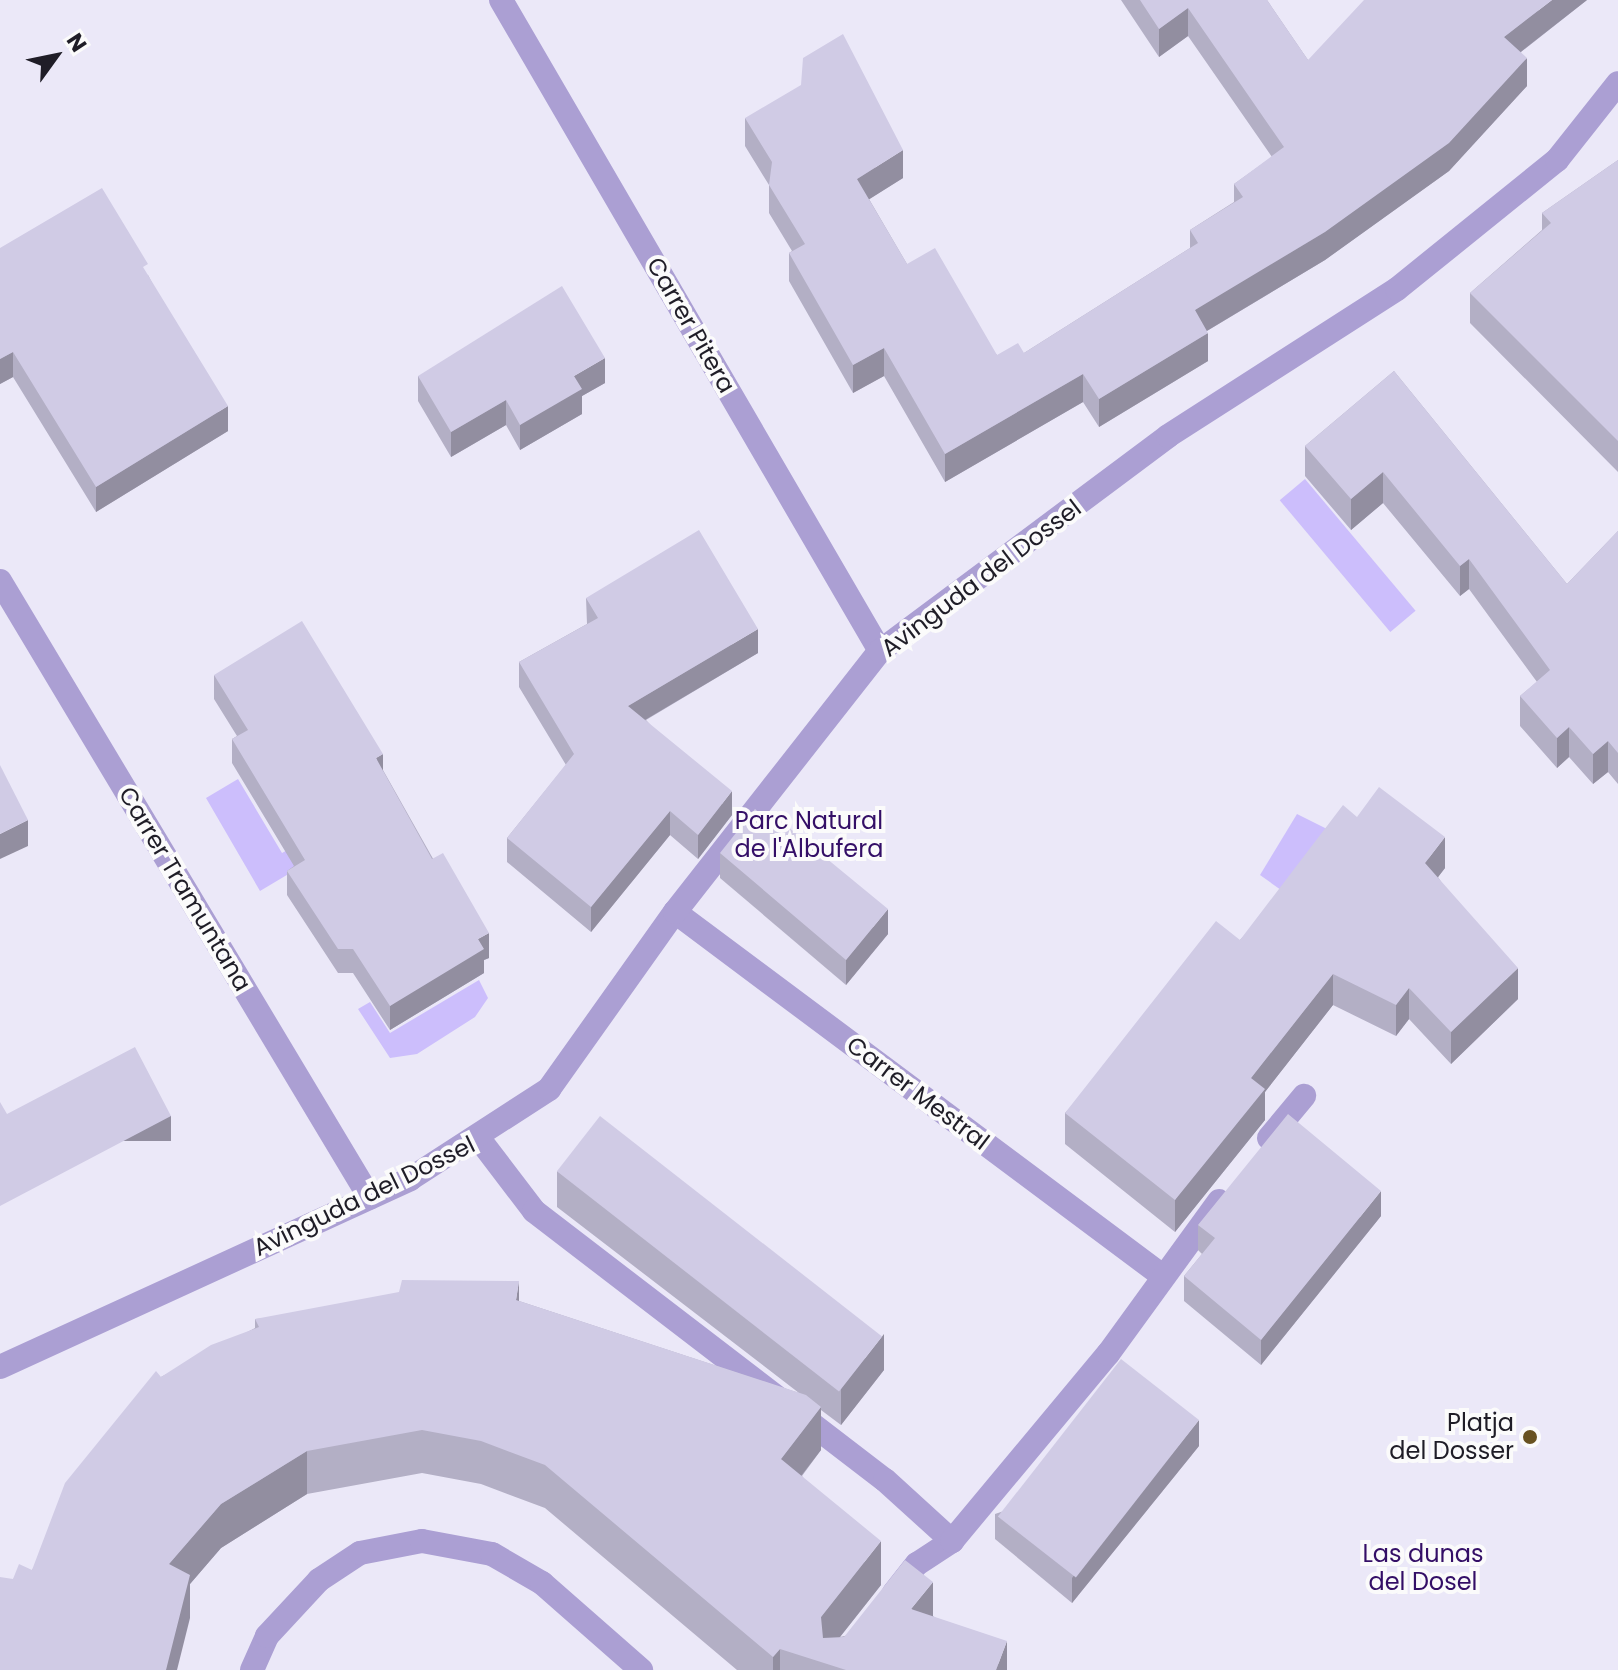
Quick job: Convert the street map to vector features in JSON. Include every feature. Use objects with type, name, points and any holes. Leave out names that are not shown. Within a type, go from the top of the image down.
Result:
[{"type":"street","name":"Carrer Pitera","points":[[501,0],[880,651]]},
{"type":"street","name":"Avinguda del Dossel","points":[[0,1367],[370,1198],[480,1140],[549,1089],[675,912],[880,651],[1168,436],[1397,289],[1557,160],[1618,83]]},
{"type":"street","name":"Carrer Tramuntana","points":[[0,581],[370,1198]]},
{"type":"street","name":"Carrer Mestral","points":[[675,912],[1160,1274]]},
{"type":"street","points":[[1256,1155],[1304,1096]]},
{"type":"street","points":[[480,1140],[534,1211],[885,1480],[952,1541]]},
{"type":"street","points":[[879,1611],[917,1564],[952,1541],[1108,1354],[1160,1274],[1237,1179]]},
{"type":"street","points":[[252,1670],[267,1636],[319,1580],[360,1553],[422,1541],[492,1554],[542,1583],[641,1670]]},
{"type":"green space","name":"Parc Natural de l'Albufera","points":[[0,0],[1618,0],[1618,1670],[0,1670]]},
{"type":"shaded area","points":[[1305,479],[1416,611],[1390,632],[1280,500]]},
{"type":"shaded area","points":[[238,779],[282,853],[307,839],[317,857],[260,891],[206,798]]},
{"type":"shaded area","points":[[1297,814],[1343,837],[1295,900],[1260,875]]},
{"type":"shaded area","points":[[479,980],[488,998],[475,1017],[417,1054],[390,1058],[358,1009],[370,1002],[390,1033]]},
{"type":"building","points":[[1140,0],[1267,0],[1308,60],[1364,0],[1552,0],[1504,37],[1527,58],[1449,143],[1325,232],[1195,310],[1208,333],[1099,399],[1083,374],[945,454],[884,348],[853,365],[789,253],[805,244],[769,185],[772,162],[745,118],[801,85],[803,58],[843,34],[903,150],[857,179],[907,264],[935,248],[997,355],[1018,343],[1024,353],[1198,243],[1190,230],[1243,197],[1234,184],[1284,147],[1188,8],[1159,29]]},
{"type":"building","points":[[1618,160],[1618,441],[1470,293],[1551,223],[1542,213]]},
{"type":"building","points":[[102,188],[148,264],[143,267],[228,406],[96,487],[13,352],[0,359],[0,248]]},
{"type":"building","points":[[562,286],[605,358],[574,376],[582,389],[520,425],[506,400],[451,432],[418,376]]},
{"type":"building","points":[[1394,371],[1567,584],[1618,531],[1618,753],[1608,741],[1593,754],[1569,727],[1557,738],[1520,696],[1550,670],[1469,559],[1460,566],[1383,472],[1351,499],[1305,446]]},
{"type":"building","points":[[699,530],[758,629],[628,706],[732,791],[698,835],[670,811],[591,907],[507,838],[574,754],[519,662],[598,618],[586,598]]},
{"type":"building","points":[[302,621],[383,754],[376,758],[432,859],[443,853],[489,933],[478,939],[484,949],[390,1006],[353,949],[338,949],[287,871],[305,860],[232,739],[248,730],[214,675]]},
{"type":"building","points":[[0,765],[28,820],[0,834]]},
{"type":"building","points":[[1379,787],[1445,837],[1425,863],[1518,968],[1451,1032],[1409,988],[1396,1005],[1333,974],[1251,1078],[1265,1089],[1175,1200],[1065,1113],[1216,921],[1240,940],[1343,805],[1357,817]]},
{"type":"building","points":[[755,809],[765,818],[770,812],[888,909],[846,960],[720,853]]},
{"type":"building","points":[[135,1047],[171,1116],[0,1206],[0,1102],[7,1114]]},
{"type":"building","points":[[1288,1114],[1381,1191],[1261,1340],[1184,1276],[1215,1238],[1198,1225]]},
{"type":"building","points":[[600,1116],[882,1336],[839,1392],[557,1171]]},
{"type":"building","points":[[402,1280],[519,1281],[516,1300],[806,1395],[821,1407],[781,1459],[881,1541],[821,1617],[823,1638],[844,1637],[905,1560],[933,1582],[911,1609],[1007,1641],[996,1670],[846,1670],[780,1649],[773,1657],[545,1465],[481,1441],[422,1430],[307,1451],[221,1504],[169,1564],[190,1575],[166,1670],[0,1670],[0,1577],[13,1579],[19,1564],[32,1570],[65,1483],[156,1371],[161,1377],[211,1345],[259,1327],[255,1319],[399,1292]]},
{"type":"building","points":[[1121,1359],[1199,1420],[1076,1578],[998,1517]]},
{"type":"place","name":"Platja del Dosser","points":[[1530,1437]]},
{"type":"park label","name":"Las dunas del Dosel","points":[[1423,1568]]}]
